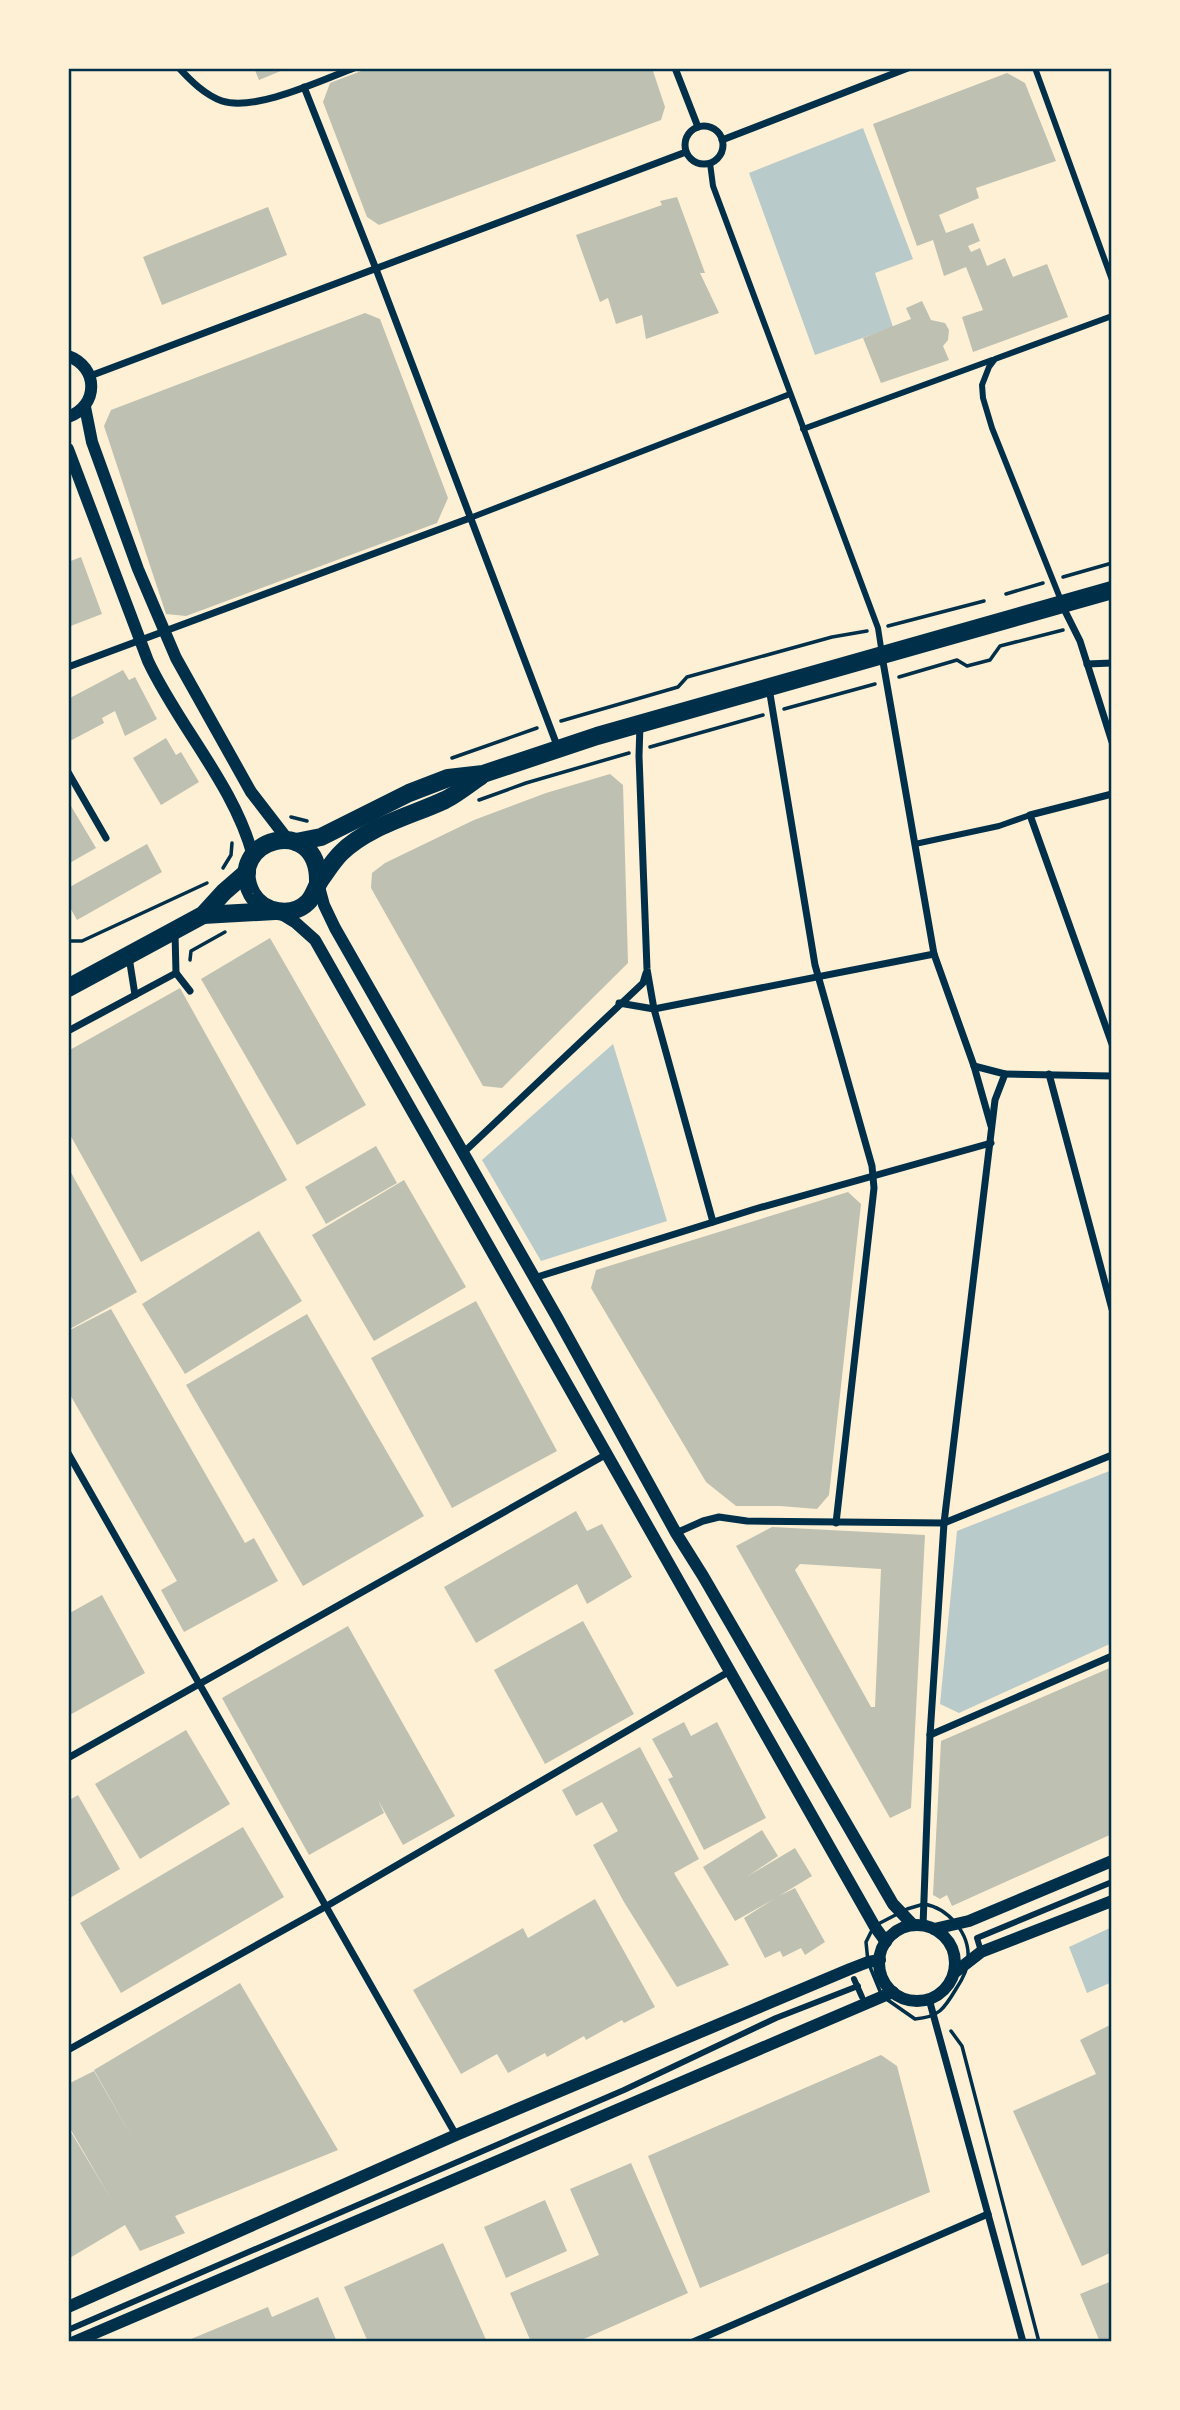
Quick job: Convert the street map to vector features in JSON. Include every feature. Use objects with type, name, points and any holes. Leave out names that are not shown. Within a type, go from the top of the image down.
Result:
[{"type":"main road","points":[[68,988],[203,915],[266,844],[276,839],[292,841],[321,837],[409,793],[448,778],[483,774],[640,724],[1112,590]]},
{"type":"main road","points":[[203,915],[290,911],[303,906],[313,896],[318,883],[340,854],[352,844],[448,798],[483,774]]},
{"type":"main road","points":[[292,841],[311,853],[318,872],[318,883]]},
{"type":"main road","points":[[250,864],[248,886],[254,898],[276,911]]},
{"type":"street","points":[[179,68],[198,88],[221,101],[236,104],[267,99],[354,68]]},
{"type":"street","points":[[675,68],[698,127]]},
{"type":"street","points":[[722,139],[908,68]]},
{"type":"street","points":[[1035,68],[1112,280]]},
{"type":"street","points":[[304,87],[558,748]]},
{"type":"street","points":[[707,126],[716,131],[722,139],[718,158],[710,163],[700,164],[692,160],[686,152],[685,142],[689,133],[698,127],[707,126]]},
{"type":"street","points":[[90,376],[686,152]]},
{"type":"street","points":[[710,163],[713,186],[878,628],[934,954],[974,1066],[992,1130]]},
{"type":"street","points":[[803,429],[1112,316]]},
{"type":"street","points":[[71,356],[86,368],[90,376],[92,389],[85,407],[92,442],[145,590],[176,659],[251,792],[292,841]]},
{"type":"street","points":[[995,359],[982,384],[992,428],[1062,604],[1075,627],[1112,742]]},
{"type":"street","points":[[68,667],[470,518],[790,394]]},
{"type":"street","points":[[68,417],[85,407]]},
{"type":"street","points":[[68,449],[160,686],[238,812],[250,864]]},
{"type":"street","points":[[1087,664],[1112,663]]},
{"type":"street","points":[[768,687],[819,976],[872,1176],[872,1209],[836,1523]]},
{"type":"street","points":[[640,724],[647,969],[654,1009],[713,1222]]},
{"type":"street","points":[[68,772],[106,838]]},
{"type":"street","points":[[915,844],[999,826],[1030,815],[1112,794]]},
{"type":"street","points":[[1030,815],[1112,1044]]},
{"type":"street","points":[[318,883],[324,905],[335,928],[676,1533],[898,1912],[945,1937],[952,1948],[954,1973]]},
{"type":"street","points":[[276,911],[296,923],[315,940],[875,1927],[886,1942]]},
{"type":"street","points":[[175,929],[176,973],[190,991]]},
{"type":"street","points":[[619,1003],[654,1009],[934,954]]},
{"type":"street","points":[[129,955],[135,995]]},
{"type":"street","points":[[463,1153],[643,983],[647,969]]},
{"type":"street","points":[[68,1031],[176,973]]},
{"type":"street","points":[[974,1066],[1005,1074],[1112,1076]]},
{"type":"street","points":[[923,1927],[930,1735],[944,1523],[996,1100],[1005,1074]]},
{"type":"street","points":[[1049,1074],[1112,1309]]},
{"type":"street","points":[[534,1278],[713,1222],[991,1143]]},
{"type":"street","points":[[68,1453],[456,2135]]},
{"type":"street","points":[[68,1758],[607,1454]]},
{"type":"street","points":[[676,1533],[719,1517],[747,1521],[944,1523],[1112,1455]]},
{"type":"street","points":[[930,1735],[1112,1656]]},
{"type":"street","points":[[68,2050],[324,1907],[730,1671]]},
{"type":"street","points":[[68,2307],[456,2135],[874,1961],[893,1934],[968,1921],[1112,1861]]},
{"type":"street","points":[[977,1938],[1112,1882]]},
{"type":"street","points":[[74,2342],[887,1994],[910,2000],[929,1999],[940,1993],[954,1973],[981,1952],[1112,1901]]},
{"type":"street","points":[[973,1930],[980,1948]]},
{"type":"street","points":[[874,1961],[885,1983],[887,1994]]},
{"type":"street","points":[[68,2330],[624,2090],[856,1983],[862,1997]]},
{"type":"street","points":[[929,1999],[1023,2342]]},
{"type":"street","points":[[693,2342],[988,2214]]},
{"type":"path","points":[[447,761],[548,724],[678,687],[687,677],[832,637],[984,601]]},
{"type":"path","points":[[68,941],[82,941],[209,882],[231,855],[232,831],[227,818],[238,812]]},
{"type":"path","points":[[283,813],[308,821],[315,819]]},
{"type":"path","points":[[176,973],[189,967],[191,951],[232,928]]},
{"type":"path","points":[[924,1904],[942,1910],[956,1924],[967,1947],[968,1961],[962,1981],[944,2009],[915,2019],[887,1994],[867,1937],[875,1927],[898,1912],[924,1904]]},
{"type":"path","points":[[950,2029],[962,2046],[1039,2342]]},
{"type":"shaded area","points":[[863,128],[913,259],[875,273],[893,327],[815,355],[749,173]]},
{"type":"shaded area","points":[[613,1044],[667,1221],[541,1261],[482,1160]]},
{"type":"shaded area","points":[[1112,1470],[1112,1643],[959,1713],[940,1704],[957,1531]]},
{"type":"shaded area","points":[[1112,1927],[1112,1982],[1087,1993],[1069,1947]]},
{"type":"building","points":[[254,68],[288,68],[259,80]]},
{"type":"building","points":[[369,68],[652,68],[665,107],[661,120],[379,225],[367,217],[323,102],[330,83]]},
{"type":"building","points":[[1007,73],[1025,83],[1056,161],[976,188],[979,198],[939,215],[946,233],[973,223],[980,241],[968,246],[971,252],[980,248],[987,266],[1005,258],[1013,277],[1047,264],[1068,317],[973,352],[962,317],[983,310],[966,267],[944,276],[933,240],[917,246],[873,124]]},
{"type":"building","points":[[677,197],[705,273],[700,273],[719,313],[646,339],[642,315],[616,324],[608,298],[600,302],[576,235],[662,205],[660,201]]},
{"type":"building","points":[[268,207],[287,255],[162,305],[143,257]]},
{"type":"building","points":[[922,301],[931,320],[945,323],[949,330],[948,340],[943,346],[949,360],[881,383],[863,338],[911,319],[906,308]]},
{"type":"building","points":[[365,313],[380,319],[448,498],[437,523],[186,616],[166,614],[104,426],[111,410]]},
{"type":"building","points":[[81,557],[102,614],[68,627],[68,562]]},
{"type":"building","points":[[123,670],[129,680],[135,677],[157,719],[125,736],[115,711],[102,718],[104,723],[68,742],[68,699]]},
{"type":"building","points":[[166,738],[176,755],[181,752],[199,782],[161,805],[133,758]]},
{"type":"building","points":[[610,774],[623,785],[628,963],[502,1088],[483,1086],[371,888],[372,873],[385,863],[474,820],[546,793]]},
{"type":"building","points":[[68,801],[96,848],[68,864]]},
{"type":"building","points":[[147,844],[162,872],[77,920],[68,904],[68,888]]},
{"type":"building","points":[[270,938],[366,1105],[297,1145],[201,979]]},
{"type":"building","points":[[180,988],[287,1180],[141,1262],[68,1131],[68,1051]]},
{"type":"building","points":[[376,1146],[397,1183],[326,1224],[305,1187]]},
{"type":"building","points":[[68,1167],[137,1292],[68,1330]]},
{"type":"building","points":[[404,1180],[466,1287],[374,1341],[312,1235]]},
{"type":"building","points":[[848,1192],[861,1204],[829,1495],[817,1509],[736,1506],[706,1482],[591,1288],[596,1270]]},
{"type":"building","points":[[259,1231],[302,1301],[185,1374],[142,1304]]},
{"type":"building","points":[[476,1301],[557,1451],[452,1508],[371,1358]]},
{"type":"building","points":[[111,1309],[245,1543],[254,1538],[278,1581],[184,1632],[161,1590],[177,1581],[68,1391],[68,1331]]},
{"type":"building","points":[[307,1314],[424,1516],[303,1586],[186,1385]]},
{"type":"building","points":[[576,1511],[587,1531],[602,1524],[632,1577],[587,1604],[577,1584],[476,1643],[444,1587]]},
{"type":"building","points":[[772,1527],[925,1535],[911,1808],[890,1818],[736,1546]],"holes":[[[800,1564],[881,1569],[875,1707],[871,1707],[795,1570]]]},
{"type":"building","points":[[102,1595],[145,1673],[68,1716],[68,1614]]},
{"type":"building","points":[[583,1621],[634,1714],[545,1764],[494,1670]]},
{"type":"building","points":[[348,1626],[455,1816],[403,1845],[378,1800],[384,1813],[309,1855],[222,1698]]},
{"type":"building","points":[[1112,1667],[1112,1834],[952,1906],[947,1895],[940,1899],[933,1895],[941,1741]]},
{"type":"building","points":[[684,1722],[691,1736],[717,1722],[766,1818],[704,1850],[668,1779],[673,1777],[652,1739]]},
{"type":"building","points":[[186,1730],[230,1804],[140,1859],[95,1784]]},
{"type":"building","points":[[640,1747],[699,1859],[674,1873],[729,1965],[677,1987],[624,1902],[593,1845],[618,1831],[602,1802],[576,1816],[562,1790]]},
{"type":"building","points":[[78,1795],[120,1869],[68,1899],[68,1801]]},
{"type":"building","points":[[243,1827],[284,1897],[121,1993],[80,1923]]},
{"type":"building","points":[[762,1830],[778,1856],[748,1876],[795,1848],[812,1876],[779,1896],[795,1888],[825,1942],[805,1955],[801,1948],[783,1957],[780,1951],[765,1958],[744,1918],[774,1899],[735,1921],[703,1867]]},
{"type":"building","points":[[595,1899],[655,2007],[624,2023],[622,2020],[586,2040],[584,2036],[547,2057],[545,2053],[508,2073],[497,2054],[461,2074],[413,1990],[523,1928],[528,1938]]},
{"type":"building","points":[[240,1983],[338,2150],[175,2216],[185,2233],[140,2251],[125,2225],[68,2259],[68,2127],[111,2199],[68,2125],[68,2084],[94,2071],[134,2141],[94,2070]]},
{"type":"building","points":[[1112,2024],[1112,2252],[1082,2266],[1013,2111],[1096,2074],[1080,2040]]},
{"type":"building","points":[[881,2055],[897,2066],[930,2192],[700,2288],[648,2156]]},
{"type":"building","points":[[631,2163],[688,2293],[577,2342],[531,2342],[510,2293],[599,2255],[570,2189]]},
{"type":"building","points":[[545,2200],[567,2251],[506,2278],[484,2227]]},
{"type":"building","points":[[443,2243],[487,2342],[368,2342],[344,2287]]},
{"type":"building","points":[[1112,2281],[1112,2342],[1100,2342],[1080,2294]]},
{"type":"building","points":[[318,2297],[337,2342],[192,2342],[191,2339],[268,2307],[272,2317]]}]
